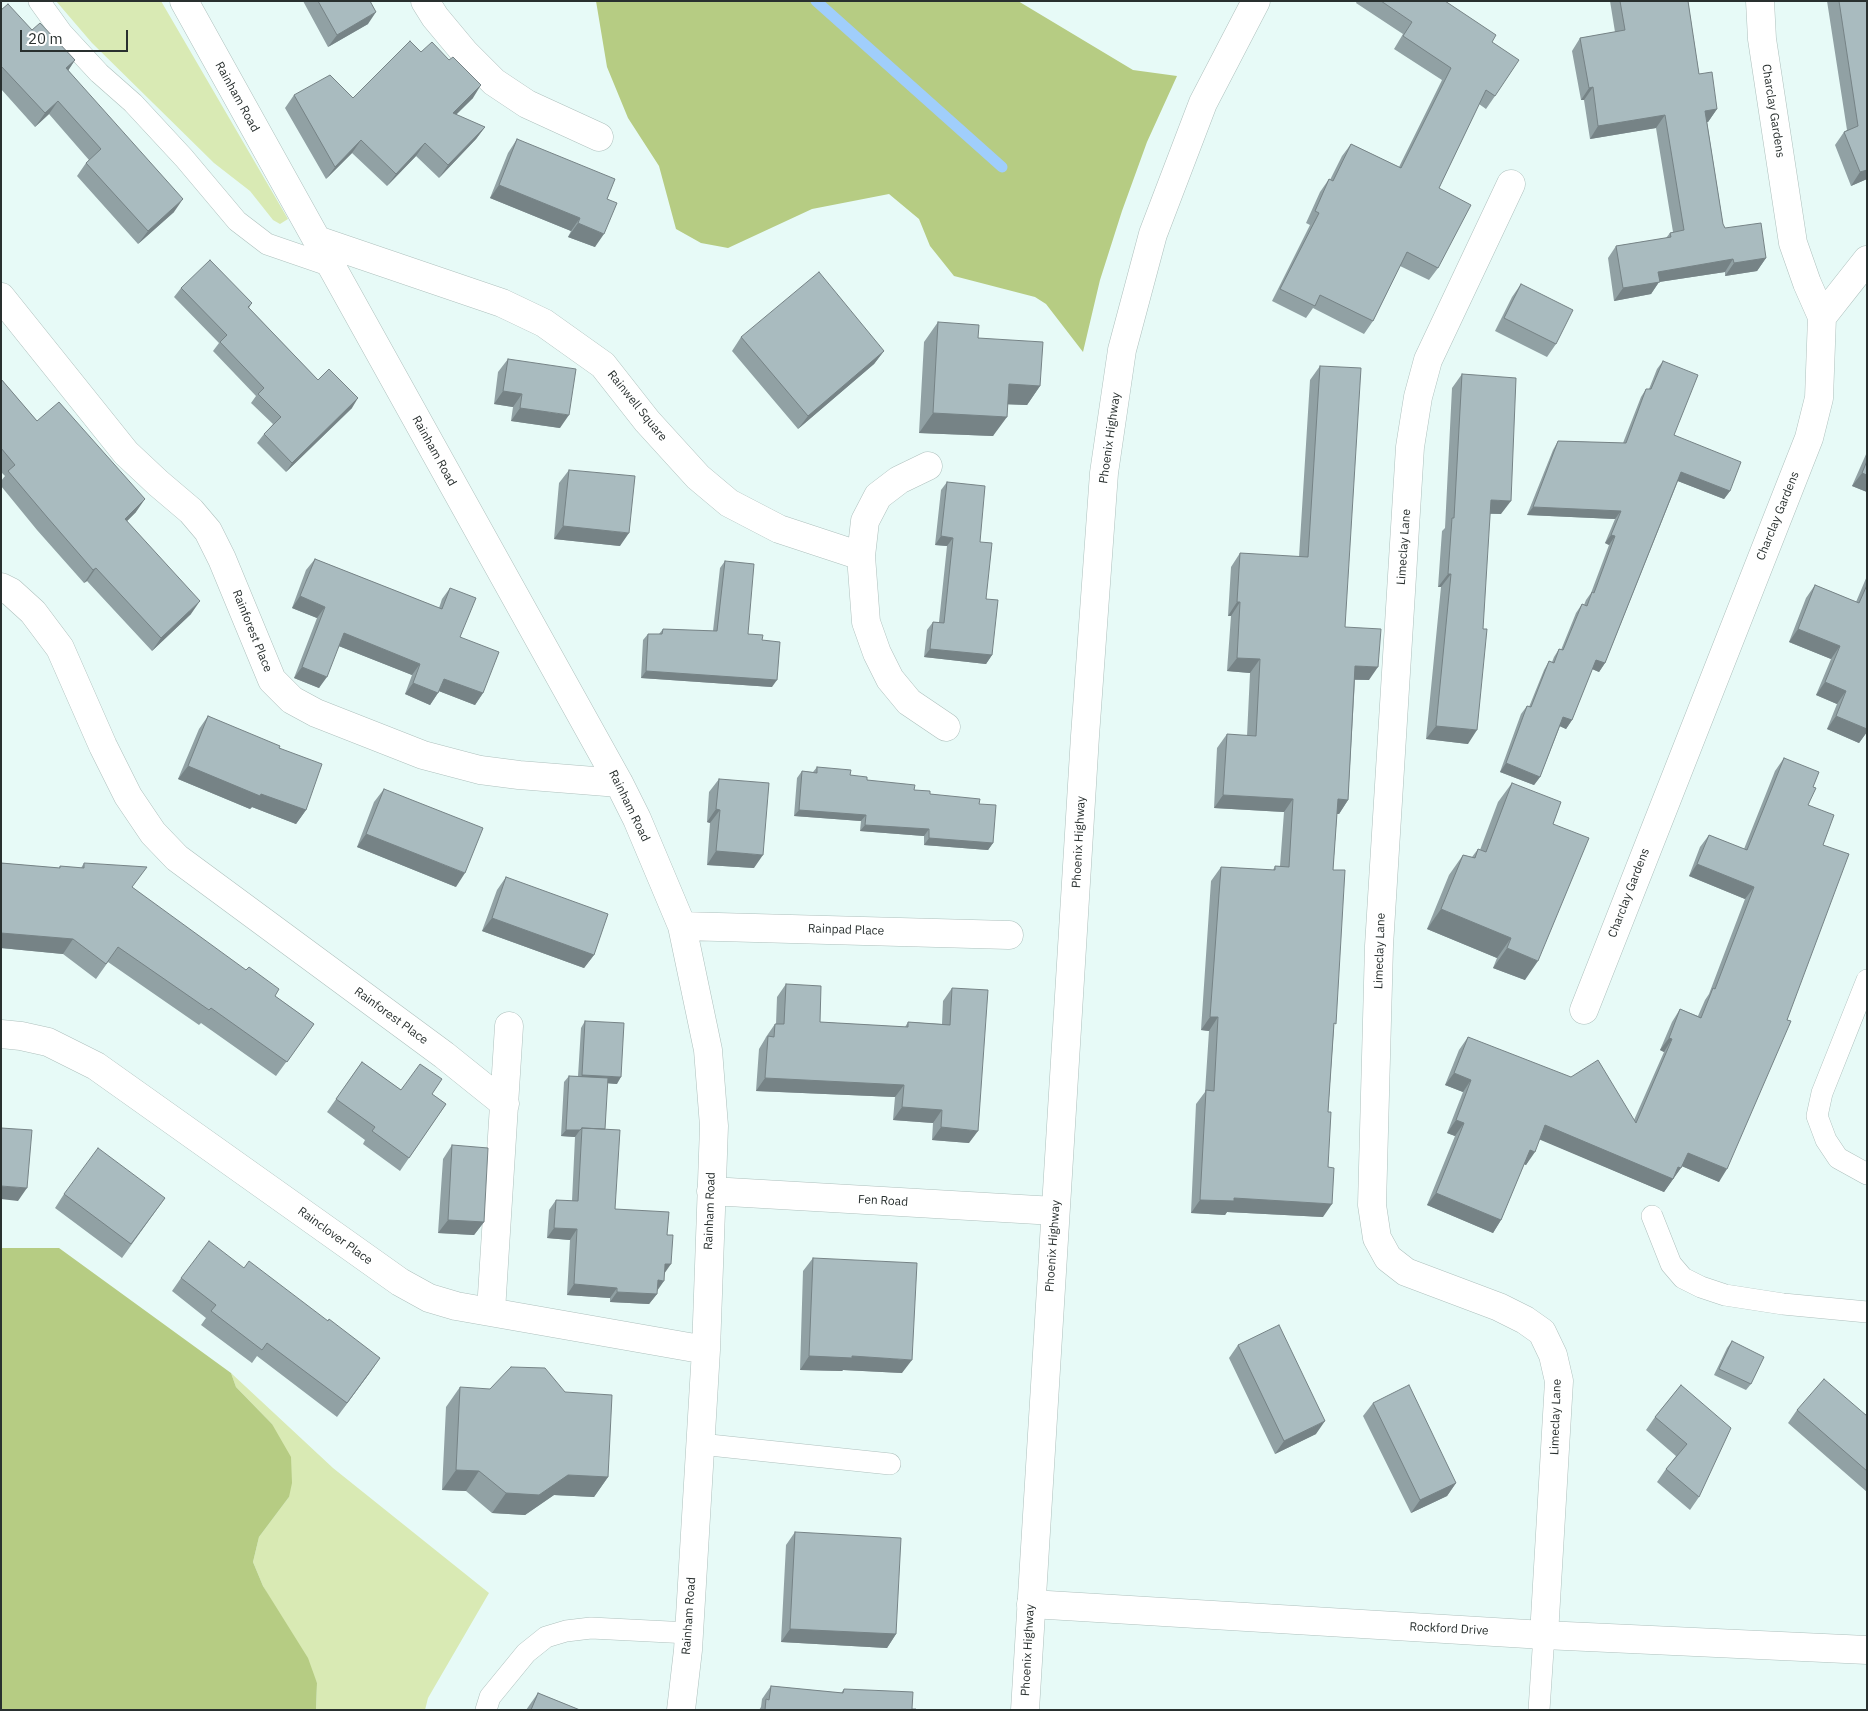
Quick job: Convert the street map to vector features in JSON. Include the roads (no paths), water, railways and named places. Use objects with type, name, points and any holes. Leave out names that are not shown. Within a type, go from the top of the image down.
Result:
[{"type":"street","name":"Rainham Road","points":[[184,1],[619,783],[637,819],[682,926],[708,1050],[714,1126],[706,1350],[688,1633],[681,1710]]},
{"type":"street","points":[[425,1],[434,17],[465,53],[494,82],[526,104],[599,137]]},
{"type":"street","name":"Phoenix Highway","points":[[1025,1710],[1085,736],[1104,473],[1122,350],[1153,234],[1203,103],[1256,1]]},
{"type":"street","name":"Charclay Gardens","points":[[1584,1010],[1809,438],[1819,398],[1822,317],[1807,283],[1793,243],[1762,39],[1760,1]]},
{"type":"street","name":"Limeclay Lane","points":[[1511,184],[1428,360],[1418,397],[1410,447],[1379,946],[1372,1205],[1377,1238],[1388,1258],[1406,1272],[1500,1307],[1525,1320],[1542,1332],[1553,1355],[1559,1381],[1544,1635]]},
{"type":"street","name":"Rainwell Square","points":[[316,240],[502,303],[544,322],[603,365],[647,421],[698,477],[729,503],[779,529],[861,556]]},
{"type":"street","points":[[1822,317],[1867,260]]},
{"type":"street","name":"Rainforest Place","points":[[1,297],[126,453],[191,511],[208,531],[222,559],[272,680],[292,700],[316,713],[423,755],[471,767],[519,775],[619,783]]},
{"type":"street","points":[[928,466],[899,480],[878,496],[865,521],[861,556],[866,622],[877,653],[890,678],[909,702],[946,727]]},
{"type":"street","name":"Rainforest Place","points":[[1,587],[11,592],[33,612],[60,648],[103,746],[128,796],[152,833],[177,858],[444,1055],[505,1104]]},
{"type":"street","name":"Rainpad Place","points":[[682,926],[1009,935]]},
{"type":"street","points":[[491,1311],[505,1104],[508,1026]]},
{"type":"street","name":"Rainclover Place","points":[[1,1034],[48,1042],[96,1066],[126,1085],[400,1282],[429,1298],[456,1306],[706,1350]]},
{"type":"street","name":"Fen Road","points":[[711,1191],[1055,1211]]},
{"type":"street","name":"Rockford Drive","points":[[1031,1604],[1544,1635],[1867,1650]]},
{"type":"lane","points":[[40,1],[62,33],[99,73],[133,104],[178,151],[237,221],[267,244],[331,266]]},
{"type":"lane","points":[[1867,980],[1822,1093],[1817,1116],[1826,1140],[1838,1158],[1867,1174]]},
{"type":"lane","points":[[1652,1216],[1671,1264],[1683,1278],[1701,1287],[1725,1295],[1774,1303],[1867,1312]]},
{"type":"lane","points":[[700,1444],[890,1464]]},
{"type":"lane","points":[[486,1710],[490,1697],[526,1653],[546,1638],[566,1631],[591,1628],[688,1633]]},
{"type":"lane","points":[[1539,1710],[1544,1635]]},
{"type":"waterway","points":[[816,1],[1002,167]]}]
